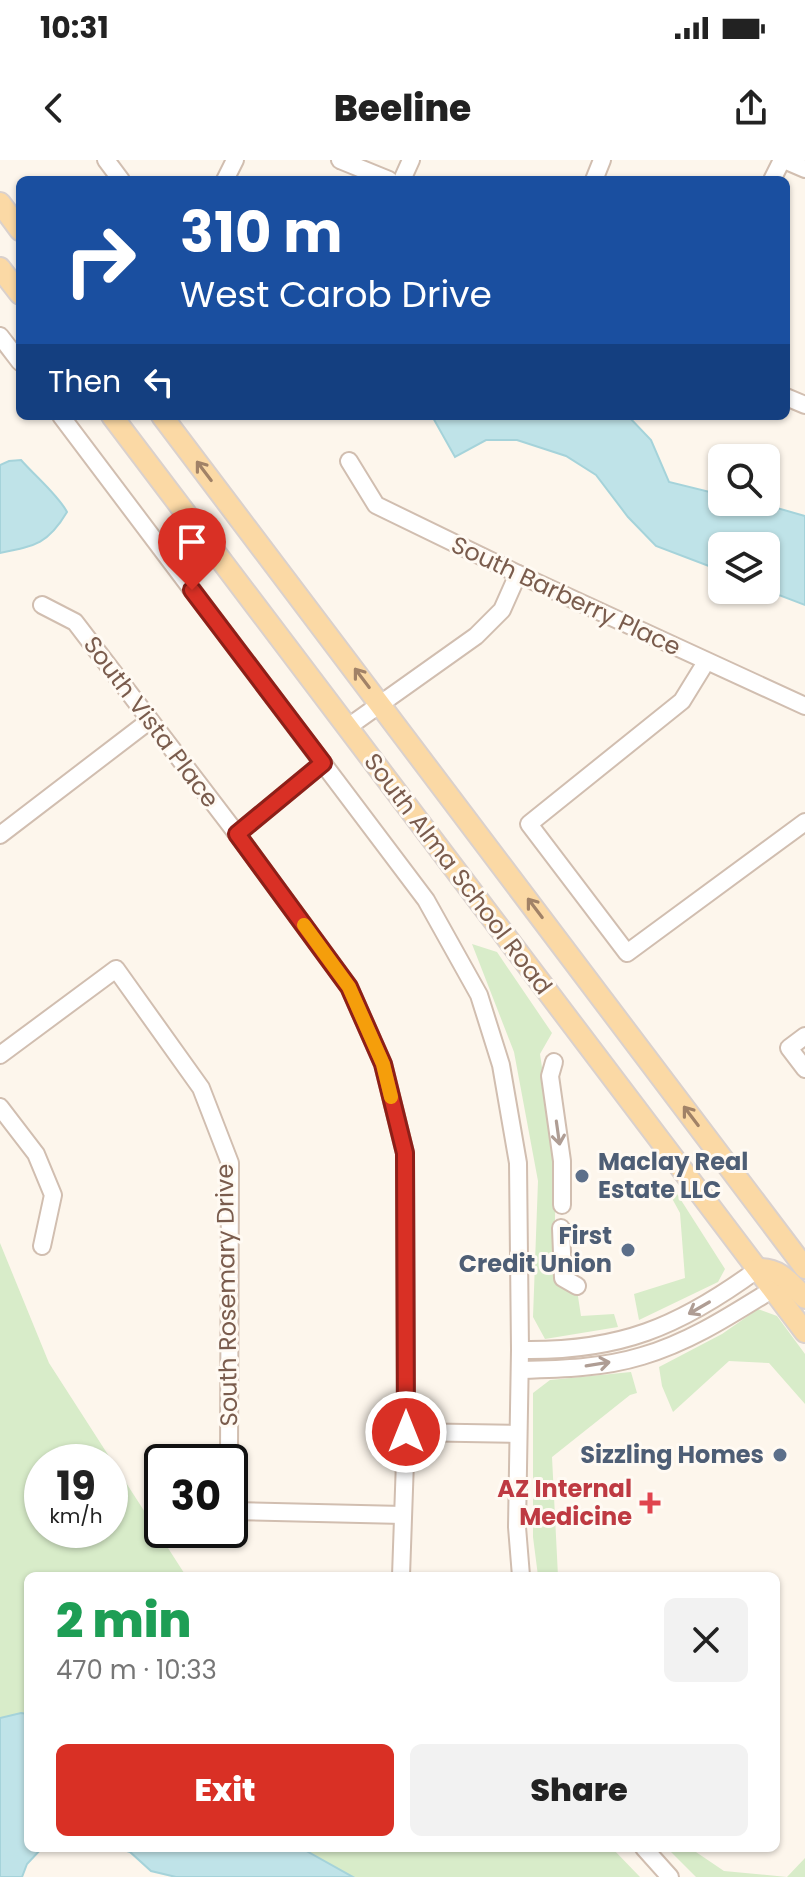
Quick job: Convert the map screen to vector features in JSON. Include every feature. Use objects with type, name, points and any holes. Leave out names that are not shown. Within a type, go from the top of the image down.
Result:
[{"type":"main road","points":[[0,203],[16,225]]},
{"type":"main road","points":[[0,268],[16,289]]},
{"type":"main road","name":"South Alma School Road","points":[[115,420],[805,1332]]},
{"type":"main road","name":"South Alma School Road","points":[[165,420],[805,1268]]},
{"type":"main road","points":[[758,1269],[778,1271],[805,1298]]},
{"type":"street","points":[[340,160],[379,176]]},
{"type":"street","points":[[783,160],[805,169]]},
{"type":"street","points":[[0,336],[16,357]]},
{"type":"street","points":[[64,420],[439,919],[479,995],[509,1098],[518,1163],[520,1370],[517,1527],[521,1572]]},
{"type":"street","name":"South Barberry Place","points":[[349,461],[376,505],[805,706]]},
{"type":"street","points":[[348,727],[476,636],[502,610],[518,574]]},
{"type":"street","name":"South Vista Place","points":[[42,605],[75,622],[237,834],[349,987],[383,1064],[405,1153],[406,1432],[401,1572]]},
{"type":"street","points":[[706,662],[682,701],[529,824],[627,953],[805,822]]},
{"type":"street","points":[[0,835],[149,721]]},
{"type":"street","points":[[237,834],[323,763]]},
{"type":"street","name":"South Rosemary Drive","points":[[0,1055],[116,969],[201,1088],[230,1163],[229,1444]]},
{"type":"street","points":[[805,1036],[789,1048],[805,1069]]},
{"type":"street","points":[[554,1062],[550,1076],[562,1161],[562,1205]]},
{"type":"street","points":[[0,1107],[36,1154],[53,1195],[42,1246]]},
{"type":"street","points":[[561,1228],[563,1278],[577,1286]]},
{"type":"street","points":[[520,1350],[577,1349],[636,1337],[700,1308],[758,1269]]},
{"type":"street","points":[[520,1370],[588,1366],[641,1356],[698,1334],[773,1289]]},
{"type":"street","points":[[406,1432],[518,1434]]},
{"type":"street","points":[[248,1511],[403,1515]]},
{"type":"street","points":[[648,1852],[670,1877]]},
{"type":"green space","points":[[472,944],[497,952],[552,1033],[540,1054],[556,1162],[554,1275],[561,1286],[577,1290],[581,1316],[614,1314],[618,1327],[545,1339],[533,1317],[538,1181],[514,1052]]},
{"type":"green space","points":[[672,1186],[725,1269],[718,1282],[639,1320],[634,1294],[685,1278],[680,1213],[668,1191]]},
{"type":"green space","points":[[0,1243],[49,1363],[101,1444],[24,1444],[24,1548],[128,1548],[128,1486],[144,1511],[144,1548],[168,1548],[183,1572],[24,1572],[24,1852],[38,1852],[27,1864],[22,1877],[0,1877]]},
{"type":"green space","points":[[758,1309],[777,1316],[805,1354],[805,1404],[769,1363],[729,1361],[673,1412],[662,1386],[659,1367],[722,1334]]},
{"type":"green space","points":[[631,1372],[637,1393],[630,1395],[552,1457],[558,1572],[537,1572],[533,1537],[533,1393],[550,1380]]},
{"type":"green space","points":[[130,1852],[616,1852],[640,1877],[176,1877],[151,1871]]},
{"type":"green space","points":[[671,1852],[696,1852],[724,1871],[787,1877],[696,1877]]},
{"type":"green space","points":[[805,1858],[805,1877],[787,1877]]},
{"type":"water","points":[[434,420],[632,420],[651,440],[669,482],[708,492],[708,516],[780,516],[780,509],[805,516],[805,605],[780,595],[780,532],[708,532],[708,566],[656,546],[628,517],[596,475],[566,456],[517,440],[486,440],[455,457]]},
{"type":"water","points":[[21,460],[67,512],[40,542],[0,553],[0,465]]},
{"type":"water","points":[[24,1713],[24,1852],[38,1852],[27,1864],[22,1877],[0,1877],[0,1718]]},
{"type":"water","points":[[130,1852],[308,1852],[353,1877],[176,1877],[151,1871]]},
{"type":"slow traffic","points":[[304,925],[349,987],[383,1064],[391,1097]]},
{"type":"place","name":"Maclay Real Estate LLC","points":[[582,1176]]},
{"type":"place","name":"First Credit Union","points":[[628,1250]]},
{"type":"place","name":"Sizzling Homes","points":[[780,1455]]},
{"type":"place","name":"AZ Internal Medicine","points":[[650,1503]]},
{"type":"route","points":[[192,590],[323,763],[237,834],[349,987],[383,1064],[405,1153],[406,1432]]}]
